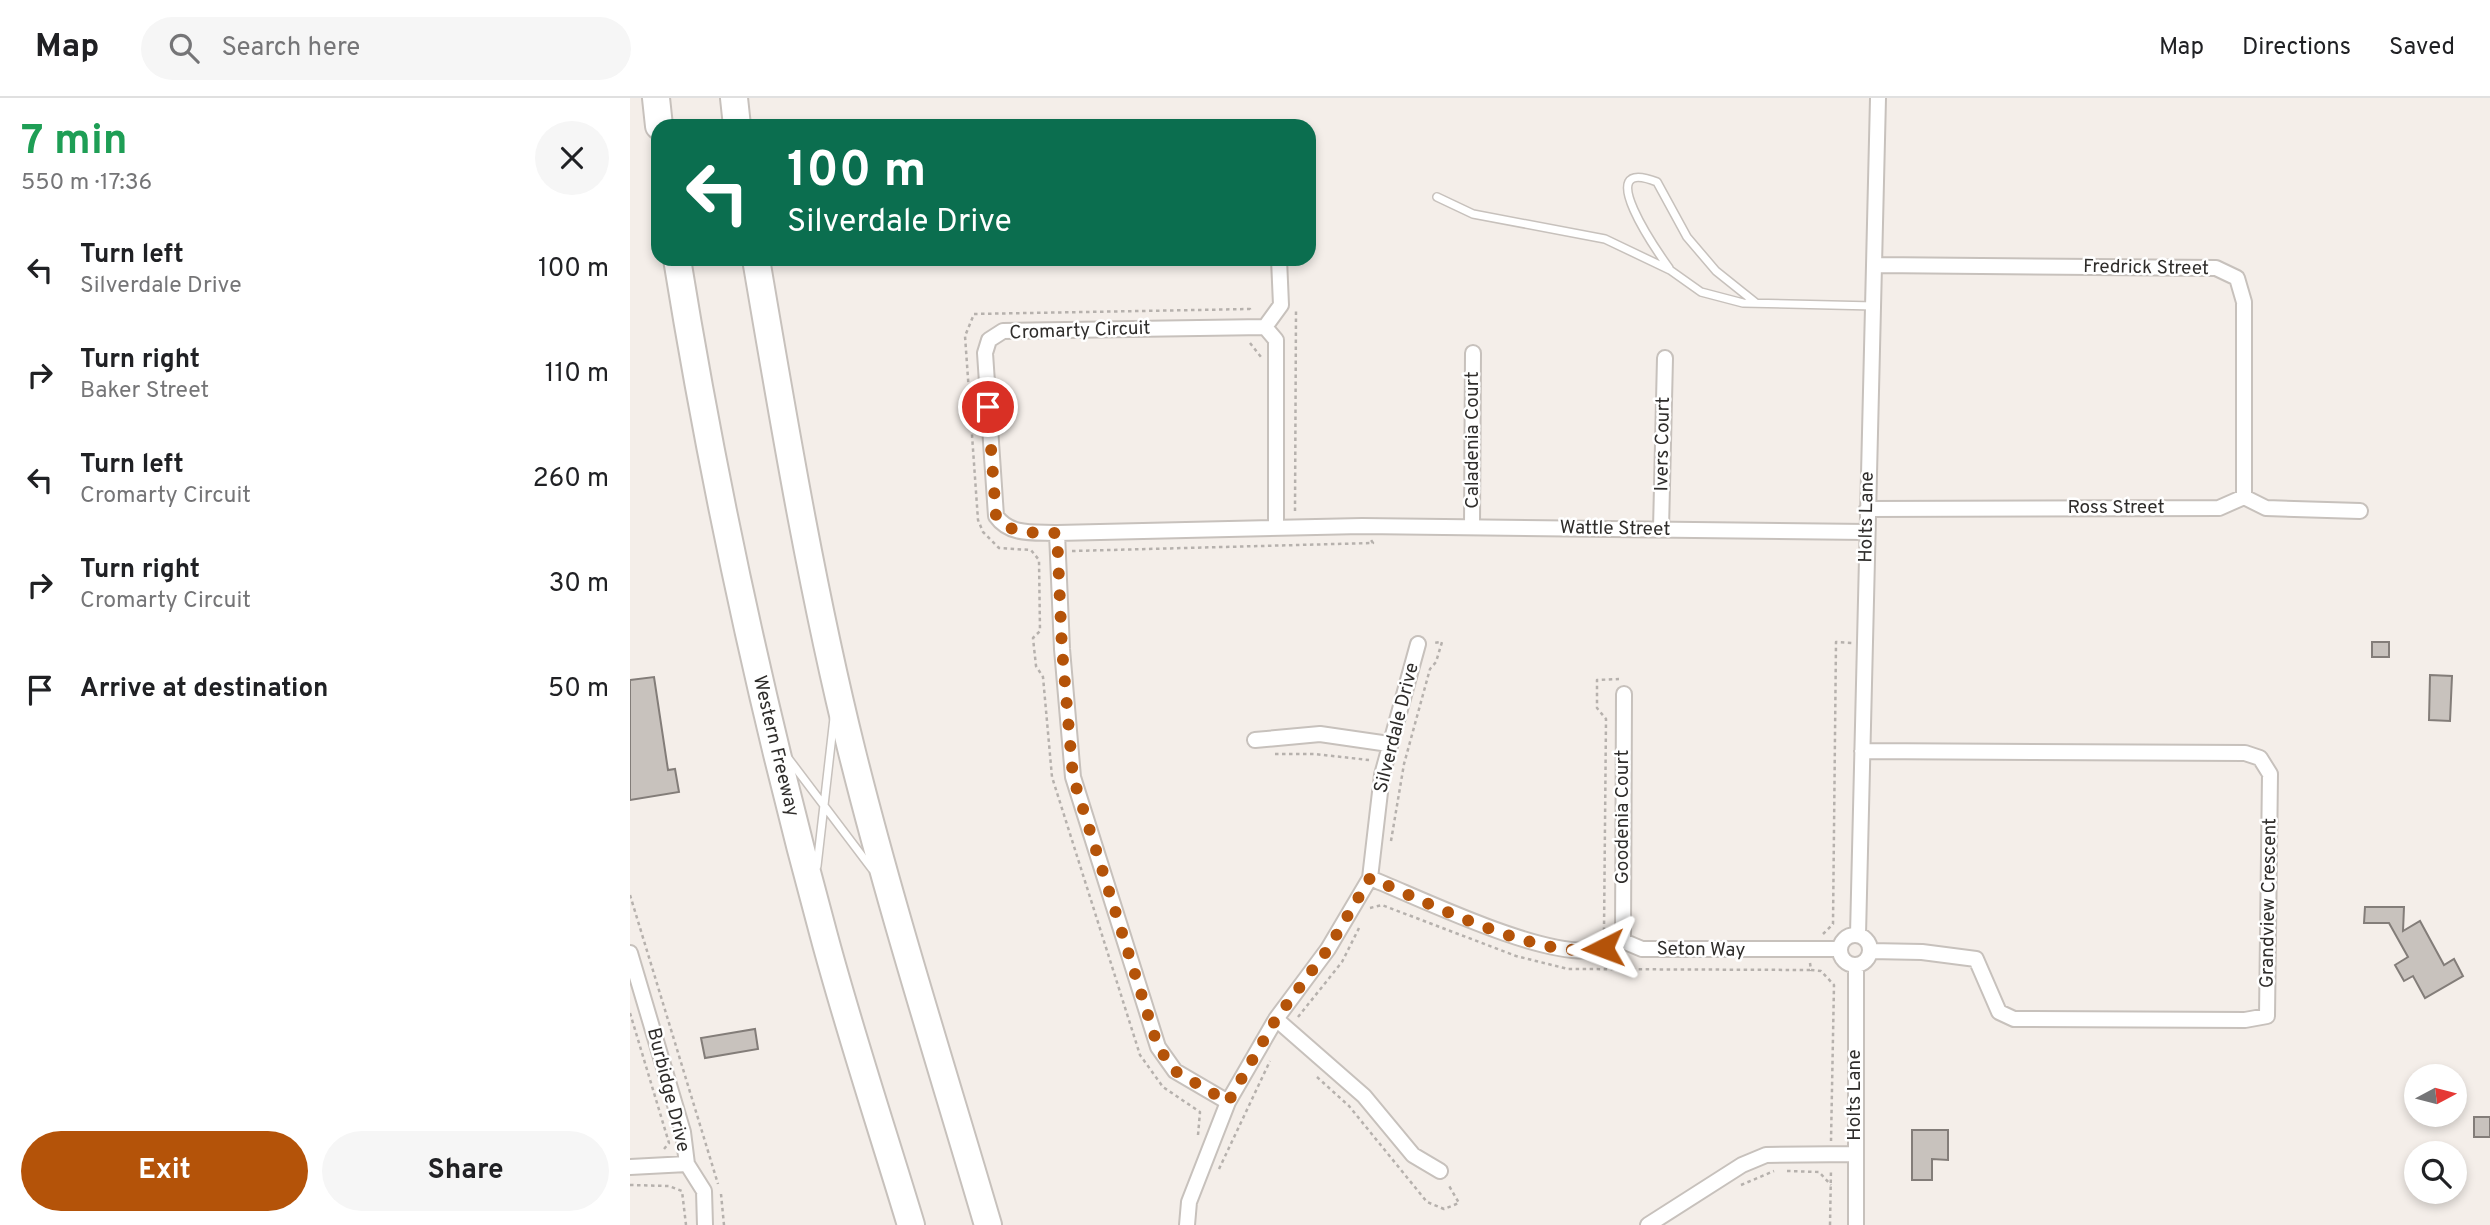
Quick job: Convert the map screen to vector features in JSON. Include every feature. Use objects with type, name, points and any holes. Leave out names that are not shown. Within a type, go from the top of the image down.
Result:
[{"type":"highway","points":[[656,98],[658,119]]},
{"type":"highway","points":[[734,98],[736,119]]},
{"type":"highway","name":"Western Freeway","points":[[678,266],[699,397],[765,703],[820,919],[911,1225]]},
{"type":"highway","points":[[757,266],[789,450],[852,750],[920,1003],[988,1225]]},
{"type":"street","name":"Holts Lane","points":[[1858,935],[1878,98]]},
{"type":"street","name":"Fredrick Street","points":[[1876,265],[2216,268],[2237,278],[2244,302],[2244,497]]},
{"type":"street","points":[[1276,527],[1276,340],[1258,327],[1281,305],[1279,266]]},
{"type":"street","name":"Cromarty Circuit","points":[[1258,327],[1003,331],[989,340],[985,353],[996,516],[1004,527],[1018,532],[1362,526]]},
{"type":"street","name":"Caladenia Court","points":[[1472,527],[1473,353]]},
{"type":"street","name":"Ivers Court","points":[[1661,529],[1665,358]]},
{"type":"street","points":[[2244,497],[2266,508],[2360,511]]},
{"type":"street","name":"Ross Street","points":[[1867,509],[2220,508],[2244,497]]},
{"type":"street","name":"Wattle Street","points":[[1362,526],[1867,532]]},
{"type":"street","points":[[1057,533],[1073,777],[1158,1047],[1175,1071],[1228,1102]]},
{"type":"street","name":"Silverdale Drive","points":[[1187,1225],[1189,1202],[1228,1102],[1276,1019],[1328,949],[1370,878],[1386,760],[1418,644]]},
{"type":"street","name":"Goodenia Court","points":[[1623,694],[1623,941]]},
{"type":"street","points":[[1255,740],[1320,734],[1390,744]]},
{"type":"street","name":"Grandview Crescent","points":[[1862,751],[2245,753],[2260,758],[2270,774],[2267,1016],[2245,1020],[2014,1019],[1999,1012],[1976,959],[1922,952],[1870,951]]},
{"type":"street","points":[[1370,878],[1512,935],[1569,950],[1603,948],[1623,941]]},
{"type":"street","points":[[1858,935],[1867,941],[1870,951],[1866,961],[1856,966],[1846,963],[1839,949],[1846,938],[1858,935]]},
{"type":"street","name":"Seton Way","points":[[1623,941],[1642,949],[1839,949]]},
{"type":"street","name":"Burbidge Drive","points":[[630,953],[683,1132],[687,1164],[704,1191],[705,1225]]},
{"type":"street","name":"Holts Lane","points":[[1856,966],[1856,1225]]},
{"type":"street","points":[[1276,1019],[1364,1096],[1413,1155],[1440,1171]]},
{"type":"street","points":[[1648,1225],[1742,1165],[1766,1155],[1855,1154]]},
{"type":"street","points":[[630,1167],[687,1164]]},
{"type":"lane","points":[[1670,270],[1629,204],[1626,191],[1632,181],[1638,178],[1657,182],[1687,237],[1716,271],[1757,304]]},
{"type":"lane","points":[[1437,197],[1473,214],[1605,239],[1670,270],[1701,292],[1757,304],[1874,306]]},
{"type":"lane","points":[[820,919],[817,861],[836,676]]},
{"type":"lane","points":[[765,703],[788,758],[862,853],[892,903]]},
{"type":"path","points":[[1262,358],[1251,346],[1258,327],[1250,309],[974,314],[965,336],[978,520],[983,532],[999,548],[1058,552],[1373,543],[1362,526]]},
{"type":"path","points":[[1295,546],[1296,311]]},
{"type":"path","points":[[1276,395],[1296,394]]},
{"type":"path","points":[[1031,550],[1040,560],[1040,631],[1034,638],[1036,666],[1043,677],[1052,777],[1131,1034],[1140,1055],[1163,1087],[1200,1112],[1198,1135],[1229,1150]]},
{"type":"path","points":[[1830,1225],[1834,985],[1821,971],[1811,970],[1809,951],[1810,938],[1821,936],[1833,924],[1836,642],[1864,644]]},
{"type":"path","points":[[1603,969],[1606,719],[1597,708],[1597,680],[1623,679],[1623,694]]},
{"type":"path","points":[[1255,740],[1276,755],[1314,754],[1404,764]]},
{"type":"path","points":[[630,895],[720,1190],[724,1225]]},
{"type":"path","points":[[630,1013],[669,1143],[662,1152],[669,1186]]},
{"type":"path","points":[[1733,1189],[1774,1171],[1819,1172],[1831,1185]]},
{"type":"path","points":[[630,1185],[669,1186],[682,1191],[686,1225]]},
{"type":"building","points":[[2372,642],[2389,642],[2389,657],[2372,657]]},
{"type":"building","points":[[2430,675],[2452,676],[2450,721],[2429,720]]},
{"type":"building","points":[[654,677],[668,770],[675,769],[679,792],[630,800],[630,680]]},
{"type":"building","points":[[2365,907],[2404,907],[2403,931],[2420,921],[2444,965],[2454,959],[2463,976],[2425,998],[2413,976],[2404,981],[2395,965],[2408,957],[2389,923],[2364,923]]},
{"type":"building","points":[[755,1029],[758,1049],[705,1058],[701,1038]]},
{"type":"building","points":[[2474,1117],[2490,1117],[2490,1137],[2474,1137]]},
{"type":"building","points":[[1912,1130],[1948,1130],[1948,1160],[1932,1159],[1932,1180],[1912,1180]]},
{"type":"route","points":[[988,407],[996,516],[1004,527],[1018,532],[1057,533],[1062,649],[1073,777],[1158,1047],[1175,1071],[1228,1102],[1276,1019],[1328,949],[1370,878],[1512,935],[1569,950],[1603,948]]}]
